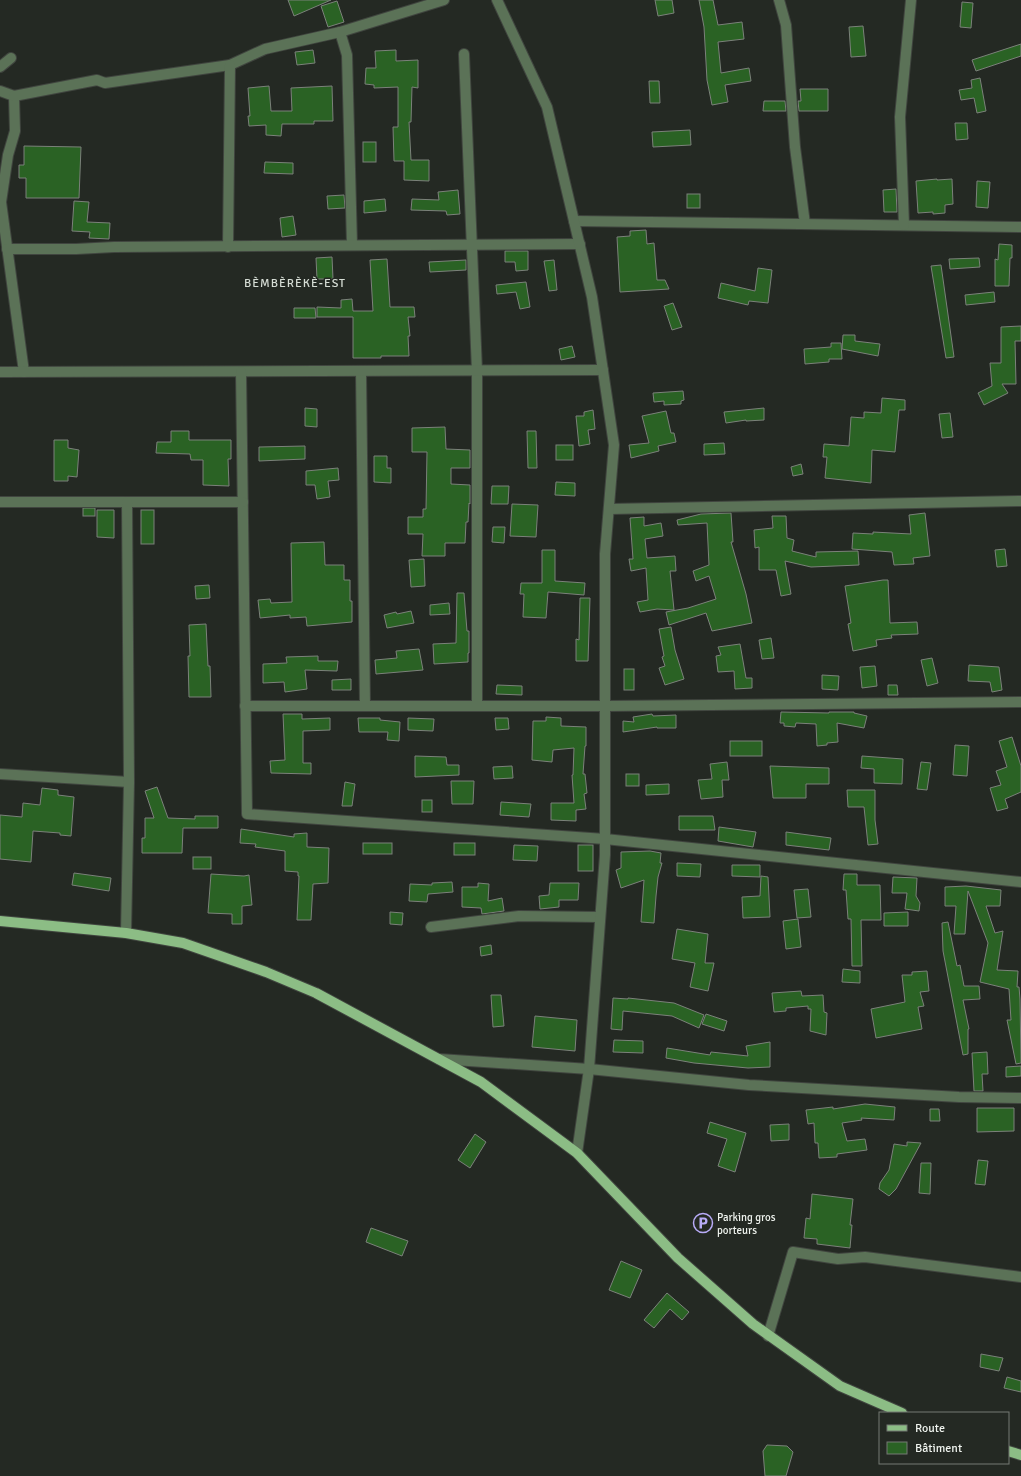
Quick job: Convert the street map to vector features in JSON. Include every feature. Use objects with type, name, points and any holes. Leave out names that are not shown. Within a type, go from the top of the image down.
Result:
[{"type":"main road","points":[[0,921],[126,933],[183,943],[266,972],[316,993],[481,1082],[577,1153],[678,1258],[768,1336],[840,1386],[900,1412]]},
{"type":"main road","points":[[1009,1451],[1021,1455]]},
{"type":"street","points":[[0,91],[14,96],[97,80],[105,82],[230,65],[265,49],[340,32],[444,0]]},
{"type":"street","points":[[497,0],[547,107],[592,297],[614,445],[606,554],[605,838],[589,1069],[577,1153]]},
{"type":"street","points":[[779,0],[786,25],[795,147],[804,224]]},
{"type":"street","points":[[904,225],[900,117],[911,0]]},
{"type":"street","points":[[340,32],[347,55],[352,245]]},
{"type":"street","points":[[464,54],[477,371],[477,706]]},
{"type":"street","points":[[0,67],[11,58]]},
{"type":"street","points":[[228,247],[230,65]]},
{"type":"street","points":[[14,96],[15,131],[8,155],[1,202],[24,372]]},
{"type":"street","points":[[574,221],[1021,227]]},
{"type":"street","points":[[8,249],[580,244]]},
{"type":"street","points":[[0,372],[603,370]]},
{"type":"street","points":[[361,371],[365,706]]},
{"type":"street","points":[[241,372],[247,814],[605,838],[1021,882]]},
{"type":"street","points":[[609,509],[1021,501]]},
{"type":"street","points":[[0,502],[242,502]]},
{"type":"street","points":[[126,933],[129,782],[127,502]]},
{"type":"street","points":[[245,706],[605,706],[1021,702]]},
{"type":"street","points":[[0,774],[129,782]]},
{"type":"street","points":[[431,927],[519,916],[600,917]]},
{"type":"street","points":[[438,1059],[589,1069],[749,1085],[959,1098],[1021,1098]]},
{"type":"street","points":[[768,1336],[793,1252],[838,1259],[865,1257],[1021,1277]]},
{"type":"building","points":[[288,0],[331,0],[294,16]]},
{"type":"building","points":[[655,0],[672,0],[674,13],[658,16]]},
{"type":"building","points":[[699,0],[713,0],[718,25],[742,22],[744,39],[718,42],[721,73],[749,68],[751,81],[725,85],[728,102],[712,105],[707,80],[704,27]]},
{"type":"building","points":[[337,1],[344,22],[328,27],[321,6]]},
{"type":"building","points":[[962,2],[973,3],[971,28],[960,27]]},
{"type":"building","points":[[863,26],[866,56],[851,57],[849,27]]},
{"type":"building","points":[[1021,44],[1021,56],[976,71],[972,60]]},
{"type":"building","points":[[313,50],[315,63],[297,65],[295,52]]},
{"type":"building","points":[[396,50],[396,61],[418,60],[418,88],[412,87],[411,122],[409,122],[411,160],[429,160],[429,181],[404,180],[404,161],[394,161],[393,127],[398,127],[398,87],[374,88],[374,85],[365,84],[366,68],[376,68],[375,51]]},
{"type":"building","points":[[980,78],[986,111],[977,113],[974,98],[961,100],[959,90],[972,88],[971,80]]},
{"type":"building","points":[[649,81],[659,81],[660,103],[650,103]]},
{"type":"building","points":[[269,86],[271,111],[292,111],[291,88],[332,86],[333,121],[314,121],[314,124],[282,124],[281,136],[266,135],[266,125],[249,126],[248,116],[250,116],[248,88]]},
{"type":"building","points":[[800,89],[828,89],[828,111],[799,111],[798,101],[801,101]]},
{"type":"building","points":[[764,101],[785,101],[786,111],[763,111]]},
{"type":"building","points":[[955,123],[967,123],[968,139],[956,140]]},
{"type":"building","points":[[690,130],[691,145],[653,147],[652,132]]},
{"type":"building","points":[[363,142],[376,142],[376,162],[363,162]]},
{"type":"building","points":[[24,146],[81,147],[79,198],[26,198],[26,178],[19,178],[19,165],[24,165]]},
{"type":"building","points":[[265,162],[293,163],[293,174],[264,173]]},
{"type":"building","points":[[952,179],[953,204],[945,205],[945,213],[918,213],[916,181]]},
{"type":"building","points":[[977,181],[990,182],[988,208],[976,207]]},
{"type":"building","points":[[896,189],[897,212],[884,212],[883,190]]},
{"type":"building","points":[[458,190],[460,214],[447,215],[446,211],[411,210],[412,199],[439,200],[438,192]]},
{"type":"building","points":[[687,194],[700,194],[700,208],[687,208]]},
{"type":"building","points":[[344,195],[345,208],[328,209],[327,196]]},
{"type":"building","points":[[385,199],[386,211],[364,213],[364,201]]},
{"type":"building","points":[[74,201],[89,202],[87,222],[110,223],[109,239],[89,238],[90,232],[72,231]]},
{"type":"building","points":[[293,216],[296,235],[282,237],[280,218]]},
{"type":"building","points":[[646,230],[647,244],[654,243],[657,280],[665,280],[669,289],[620,292],[617,237],[630,236],[630,231]]},
{"type":"building","points":[[999,244],[1012,245],[1009,286],[995,286],[995,259],[998,260]]},
{"type":"building","points":[[505,251],[528,251],[528,270],[516,271],[515,262],[505,262]]},
{"type":"building","points":[[332,257],[333,279],[317,279],[316,258]]},
{"type":"building","points":[[979,258],[980,267],[950,269],[949,259]]},
{"type":"building","points":[[387,259],[390,307],[414,307],[415,317],[408,317],[410,336],[408,336],[409,356],[353,358],[353,317],[317,317],[317,307],[341,308],[341,300],[352,299],[353,311],[373,311],[370,260]]},
{"type":"building","points":[[466,260],[466,270],[430,272],[429,262]]},
{"type":"building","points":[[554,260],[557,290],[549,291],[544,261]]},
{"type":"building","points":[[941,265],[954,357],[946,358],[931,266]]},
{"type":"building","points":[[758,268],[772,270],[768,303],[749,301],[748,305],[718,298],[721,283],[755,291]]},
{"type":"building","points":[[526,282],[530,307],[520,309],[516,292],[497,294],[496,285]]},
{"type":"building","points":[[994,292],[995,302],[966,305],[965,295]]},
{"type":"building","points":[[673,303],[682,327],[672,330],[664,306]]},
{"type":"building","points":[[294,308],[315,308],[316,318],[294,318]]},
{"type":"building","points":[[1021,326],[1021,341],[1015,341],[1016,384],[1002,384],[1008,393],[984,405],[978,393],[992,386],[990,363],[1001,363],[1001,327]]},
{"type":"building","points":[[843,335],[855,335],[855,341],[880,344],[878,356],[842,349]]},
{"type":"building","points":[[831,343],[841,343],[842,359],[829,359],[829,362],[805,364],[804,349],[831,347]]},
{"type":"building","points":[[572,346],[575,357],[561,360],[559,349]]},
{"type":"building","points":[[683,391],[684,400],[681,401],[681,404],[664,405],[664,401],[654,402],[653,393]]},
{"type":"building","points":[[882,398],[905,400],[905,410],[899,410],[895,452],[872,450],[871,483],[825,478],[827,457],[823,457],[824,444],[849,446],[851,417],[864,418],[864,412],[881,413]]},
{"type":"building","points":[[305,408],[317,409],[317,427],[305,426]]},
{"type":"building","points":[[764,408],[764,420],[746,420],[726,423],[724,412]]},
{"type":"building","points":[[593,410],[595,429],[588,430],[590,444],[579,446],[576,416],[584,416],[584,412]]},
{"type":"building","points":[[666,411],[671,433],[674,433],[676,442],[658,446],[659,451],[631,458],[629,445],[649,443],[642,416]]},
{"type":"building","points":[[950,413],[953,437],[942,438],[939,414]]},
{"type":"building","points":[[445,427],[446,449],[470,450],[470,468],[451,468],[451,484],[470,485],[470,504],[469,503],[468,522],[466,522],[465,543],[445,543],[445,556],[422,556],[423,534],[408,534],[408,517],[423,517],[423,509],[426,509],[427,452],[412,452],[412,428]]},
{"type":"building","points":[[171,431],[189,431],[189,440],[231,440],[231,459],[228,459],[229,486],[203,485],[203,460],[191,460],[190,454],[156,453],[157,442],[171,442]]},
{"type":"building","points":[[527,431],[536,431],[537,468],[528,468]]},
{"type":"building","points":[[54,440],[68,440],[68,448],[79,450],[77,477],[68,476],[68,481],[54,481]]},
{"type":"building","points":[[724,443],[725,454],[704,455],[704,444]]},
{"type":"building","points":[[556,445],[573,445],[573,460],[556,460]]},
{"type":"building","points":[[305,446],[305,459],[259,461],[259,447]]},
{"type":"building","points":[[374,456],[387,456],[387,468],[391,468],[391,483],[374,482]]},
{"type":"building","points":[[801,464],[803,474],[793,476],[791,467]]},
{"type":"building","points":[[338,468],[339,480],[328,481],[330,497],[317,499],[315,485],[306,485],[306,471]]},
{"type":"building","points":[[556,482],[575,483],[575,496],[555,495]]},
{"type":"building","points":[[492,486],[509,486],[508,504],[491,504]]},
{"type":"building","points":[[512,504],[538,505],[536,537],[510,536]]},
{"type":"building","points":[[83,508],[95,508],[95,516],[83,516]]},
{"type":"building","points":[[97,510],[114,510],[114,538],[97,537]]},
{"type":"building","points":[[141,510],[154,510],[154,544],[141,544]]},
{"type":"building","points":[[731,513],[733,542],[731,542],[746,594],[752,623],[712,631],[706,613],[669,625],[666,612],[688,608],[716,599],[709,576],[696,581],[693,571],[709,565],[707,523],[678,525],[677,520],[701,514]]},
{"type":"building","points":[[925,513],[930,556],[913,558],[914,564],[894,565],[892,552],[852,549],[853,533],[873,534],[873,532],[911,534],[909,515]]},
{"type":"building","points":[[772,516],[786,516],[787,538],[794,540],[792,551],[816,557],[816,552],[858,551],[859,565],[811,567],[785,561],[791,594],[781,596],[776,570],[759,570],[759,547],[755,548],[754,530],[773,528]]},
{"type":"building","points":[[644,517],[644,526],[661,523],[663,536],[645,539],[647,558],[675,556],[676,571],[670,571],[674,610],[657,609],[640,612],[637,602],[648,600],[646,568],[631,571],[629,559],[633,559],[630,518]]},
{"type":"building","points":[[493,527],[505,527],[504,543],[492,542]]},
{"type":"building","points":[[324,542],[325,565],[344,565],[344,580],[350,580],[352,622],[307,626],[306,617],[290,618],[290,615],[260,618],[258,600],[270,599],[271,603],[292,602],[291,543]]},
{"type":"building","points":[[1005,549],[1007,566],[997,567],[995,550]]},
{"type":"building","points":[[542,550],[555,550],[555,581],[585,583],[584,595],[548,592],[546,618],[523,617],[524,594],[520,594],[521,583],[542,583]]},
{"type":"building","points":[[424,559],[425,586],[411,587],[409,560]]},
{"type":"building","points":[[888,580],[890,623],[917,622],[918,634],[891,635],[892,638],[876,640],[877,646],[853,651],[848,624],[851,623],[845,586]]},
{"type":"building","points":[[209,585],[210,598],[196,599],[195,586]]},
{"type":"building","points":[[457,593],[464,593],[467,631],[469,631],[468,662],[434,664],[433,644],[456,643]]},
{"type":"building","points":[[580,598],[590,598],[588,661],[576,661],[576,639],[579,640]]},
{"type":"building","points":[[449,603],[450,614],[430,615],[430,605]]},
{"type":"building","points":[[411,611],[414,623],[387,628],[384,615],[396,612],[397,614]]},
{"type":"building","points":[[206,624],[211,697],[189,697],[189,625]]},
{"type":"building","points":[[671,627],[675,650],[684,679],[665,685],[659,668],[665,666],[662,657],[664,656],[659,629]]},
{"type":"building","points":[[771,638],[774,658],[762,659],[759,640]]},
{"type":"building","points":[[740,644],[746,678],[752,678],[752,688],[735,689],[734,671],[718,672],[716,656],[721,655],[718,647]]},
{"type":"building","points":[[419,649],[423,670],[376,674],[375,660],[397,658],[396,651]]},
{"type":"building","points":[[318,656],[318,661],[338,661],[337,671],[305,670],[307,689],[285,692],[284,682],[263,683],[263,664],[287,663],[286,657]]},
{"type":"building","points":[[932,658],[938,683],[927,686],[921,660]]},
{"type":"building","points":[[969,665],[999,667],[1002,690],[992,692],[990,682],[968,681]]},
{"type":"building","points":[[875,666],[877,686],[862,688],[860,667]]},
{"type":"building","points":[[624,669],[634,669],[634,690],[624,690]]},
{"type":"building","points":[[822,675],[839,676],[838,690],[822,689]]},
{"type":"building","points":[[351,679],[351,690],[332,690],[332,680]]},
{"type":"building","points":[[497,685],[522,686],[522,695],[496,694]]},
{"type":"building","points":[[888,685],[897,685],[898,695],[888,695]]},
{"type":"building","points":[[781,712],[854,712],[867,716],[864,728],[837,723],[838,742],[817,746],[816,724],[796,723],[795,727],[784,726],[784,723],[780,723]]},
{"type":"building","points":[[283,714],[302,714],[302,719],[330,718],[330,730],[303,731],[303,763],[311,763],[311,774],[271,773],[270,761],[285,760]]},
{"type":"building","points":[[652,714],[653,716],[676,715],[676,728],[657,727],[623,732],[623,721],[634,722],[633,717]]},
{"type":"building","points":[[546,717],[561,718],[561,726],[586,727],[586,746],[583,774],[585,774],[587,793],[584,794],[586,809],[576,810],[576,821],[551,820],[551,803],[574,803],[572,775],[574,748],[553,750],[552,762],[532,760],[533,721],[546,721]]},
{"type":"building","points":[[358,718],[380,718],[380,720],[400,722],[399,741],[387,740],[388,732],[359,732]]},
{"type":"building","points":[[408,718],[434,719],[433,731],[408,730]]},
{"type":"building","points":[[495,718],[508,718],[509,729],[496,730]]},
{"type":"building","points":[[1012,737],[1021,766],[1021,792],[1005,799],[1008,808],[997,811],[990,788],[1001,785],[996,771],[1007,767],[999,741]]},
{"type":"building","points":[[730,741],[762,741],[762,756],[730,756]]},
{"type":"building","points":[[955,745],[969,746],[967,776],[953,775]]},
{"type":"building","points":[[415,756],[446,757],[447,765],[459,765],[459,775],[415,777]]},
{"type":"building","points":[[862,756],[903,759],[902,784],[874,783],[874,769],[861,768]]},
{"type":"building","points":[[727,762],[729,780],[722,780],[723,797],[701,799],[698,780],[712,779],[710,764]]},
{"type":"building","points":[[921,762],[931,763],[927,790],[917,789]]},
{"type":"building","points":[[512,766],[513,778],[494,779],[493,767]]},
{"type":"building","points":[[770,766],[829,768],[829,784],[806,784],[806,798],[773,798]]},
{"type":"building","points":[[626,774],[639,774],[639,786],[626,786]]},
{"type":"building","points":[[451,781],[474,781],[473,804],[452,804]]},
{"type":"building","points":[[345,782],[355,784],[352,806],[342,806]]},
{"type":"building","points":[[669,784],[669,794],[646,795],[646,785]]},
{"type":"building","points":[[157,787],[168,818],[195,819],[195,816],[218,816],[218,828],[183,828],[182,853],[142,853],[142,838],[145,838],[145,818],[154,818],[145,791]]},
{"type":"building","points":[[42,788],[58,790],[58,795],[74,797],[71,836],[60,835],[60,833],[33,831],[31,862],[0,859],[0,815],[22,817],[23,803],[40,805]]},
{"type":"building","points":[[847,790],[875,790],[875,820],[878,844],[868,845],[864,807],[848,807]]},
{"type":"building","points":[[422,800],[432,800],[432,812],[422,812]]},
{"type":"building","points":[[501,802],[531,804],[529,817],[500,815]]},
{"type":"building","points":[[679,816],[713,816],[715,830],[679,830]]},
{"type":"building","points":[[719,827],[756,832],[753,847],[718,841]]},
{"type":"building","points":[[241,829],[294,837],[294,834],[307,833],[307,847],[329,848],[328,883],[313,884],[311,920],[297,920],[299,876],[298,872],[285,871],[285,851],[255,847],[256,844],[240,843]]},
{"type":"building","points":[[786,832],[831,838],[829,850],[786,845]]},
{"type":"building","points":[[363,843],[392,843],[392,854],[363,854]]},
{"type":"building","points":[[454,843],[475,843],[475,855],[454,855]]},
{"type":"building","points":[[514,845],[538,846],[537,861],[513,860]]},
{"type":"building","points":[[578,845],[593,845],[593,871],[578,871]]},
{"type":"building","points":[[650,851],[661,853],[660,863],[662,863],[658,877],[654,923],[641,922],[644,880],[621,888],[616,870],[621,868],[621,852]]},
{"type":"building","points":[[193,857],[211,857],[211,869],[193,869]]},
{"type":"building","points":[[677,863],[701,864],[700,877],[677,876]]},
{"type":"building","points":[[732,865],[760,865],[760,877],[732,876]]},
{"type":"building","points":[[74,873],[111,878],[109,891],[72,885]]},
{"type":"building","points":[[211,874],[249,875],[252,905],[242,906],[242,924],[232,924],[232,914],[208,913]]},
{"type":"building","points":[[844,874],[857,874],[857,885],[880,885],[881,920],[861,920],[862,966],[852,966],[851,919],[848,919],[846,890],[843,890]]},
{"type":"building","points":[[761,876],[768,877],[770,917],[743,918],[742,897],[760,896]]},
{"type":"building","points":[[893,877],[917,878],[916,896],[920,903],[919,911],[905,909],[907,893],[892,893]]},
{"type":"building","points":[[452,882],[453,892],[428,894],[427,902],[409,901],[410,884],[432,885],[432,883]]},
{"type":"building","points":[[478,883],[489,884],[488,901],[502,898],[504,911],[482,914],[481,908],[462,907],[462,887],[478,887]]},
{"type":"building","points":[[550,883],[579,883],[578,900],[559,900],[559,907],[540,909],[539,896],[549,895]]},
{"type":"building","points":[[966,886],[1001,890],[1000,906],[986,906],[995,933],[1003,931],[997,970],[1018,971],[1017,987],[1019,987],[1020,999],[1021,1063],[1016,1064],[1007,1020],[1011,1020],[1009,989],[980,982],[988,943],[968,891],[965,934],[954,934],[956,906],[945,906],[945,887]]},
{"type":"building","points":[[808,889],[811,917],[797,918],[794,890]]},
{"type":"building","points":[[390,912],[403,913],[402,925],[390,924]]},
{"type":"building","points":[[908,912],[908,926],[884,926],[884,913]]},
{"type":"building","points":[[798,919],[801,947],[786,949],[783,921]]},
{"type":"building","points":[[948,922],[957,966],[960,965],[964,986],[979,986],[980,999],[963,1000],[969,1029],[968,1054],[963,1055],[943,951],[942,923]]},
{"type":"building","points":[[677,929],[708,934],[705,963],[714,963],[708,991],[690,987],[695,963],[672,959]]},
{"type":"building","points":[[491,945],[492,954],[481,956],[480,947]]},
{"type":"building","points":[[843,969],[860,971],[860,983],[842,982]]},
{"type":"building","points":[[927,971],[929,991],[920,992],[924,1006],[918,1007],[922,1029],[876,1038],[871,1009],[905,1002],[902,975],[912,975],[912,972]]},
{"type":"building","points":[[801,991],[802,996],[823,995],[824,1012],[827,1013],[826,1035],[810,1031],[811,1009],[808,1009],[808,1006],[786,1008],[786,1011],[774,1012],[772,993]]},
{"type":"building","points":[[491,995],[501,995],[504,1026],[493,1027]]},
{"type":"building","points":[[613,998],[628,998],[674,1003],[704,1015],[699,1028],[672,1016],[623,1011],[622,1030],[611,1029]]},
{"type":"building","points":[[706,1014],[727,1021],[724,1031],[702,1024]]},
{"type":"building","points":[[535,1016],[577,1020],[575,1051],[532,1047]]},
{"type":"building","points":[[614,1040],[643,1041],[643,1053],[613,1052]]},
{"type":"building","points":[[770,1042],[770,1067],[748,1068],[694,1063],[666,1058],[667,1048],[710,1055],[711,1052],[748,1056],[746,1046]]},
{"type":"building","points":[[987,1052],[988,1074],[982,1074],[983,1091],[974,1091],[972,1053]]},
{"type":"building","points":[[1021,1066],[1021,1076],[1006,1077],[1006,1067]]},
{"type":"building","points":[[865,1104],[895,1107],[894,1120],[861,1118],[862,1120],[842,1123],[847,1141],[865,1139],[867,1150],[837,1154],[837,1157],[819,1158],[818,1143],[815,1143],[814,1123],[808,1124],[806,1110],[833,1107],[833,1109]]},
{"type":"building","points":[[977,1108],[1014,1108],[1014,1131],[977,1132]]},
{"type":"building","points":[[930,1109],[939,1109],[940,1121],[930,1121]]},
{"type":"building","points":[[710,1122],[746,1133],[735,1172],[718,1166],[727,1139],[707,1133]]},
{"type":"building","points":[[789,1124],[789,1140],[771,1141],[770,1125]]},
{"type":"building","points":[[475,1134],[486,1142],[470,1168],[458,1160]]},
{"type":"building","points":[[907,1142],[921,1143],[896,1189],[889,1196],[879,1189],[880,1183],[889,1170],[894,1144],[907,1146]]},
{"type":"building","points":[[978,1160],[988,1161],[985,1185],[975,1184]]},
{"type":"building","points":[[921,1163],[931,1163],[930,1194],[919,1193]]},
{"type":"building","points":[[812,1194],[853,1199],[850,1225],[852,1225],[850,1248],[817,1244],[817,1239],[804,1238],[806,1218],[810,1219]]},
{"type":"building","points":[[371,1228],[408,1241],[402,1256],[366,1242]]},
{"type":"building","points":[[621,1261],[642,1270],[630,1298],[609,1290]]},
{"type":"building","points":[[667,1293],[689,1312],[682,1320],[670,1309],[654,1328],[644,1320]]},
{"type":"building","points":[[981,1354],[1003,1358],[999,1371],[980,1367]]},
{"type":"building","points":[[1007,1377],[1021,1381],[1021,1392],[1004,1388]]},
{"type":"building","points":[[767,1445],[787,1446],[793,1452],[786,1476],[765,1476],[763,1451]]},
{"type":"place","name":"Parking gros porteurs","points":[[703,1223]]},
{"type":"district","name":"BÈMBÈRÈKÈ-EST","points":[[295,283]]}]
